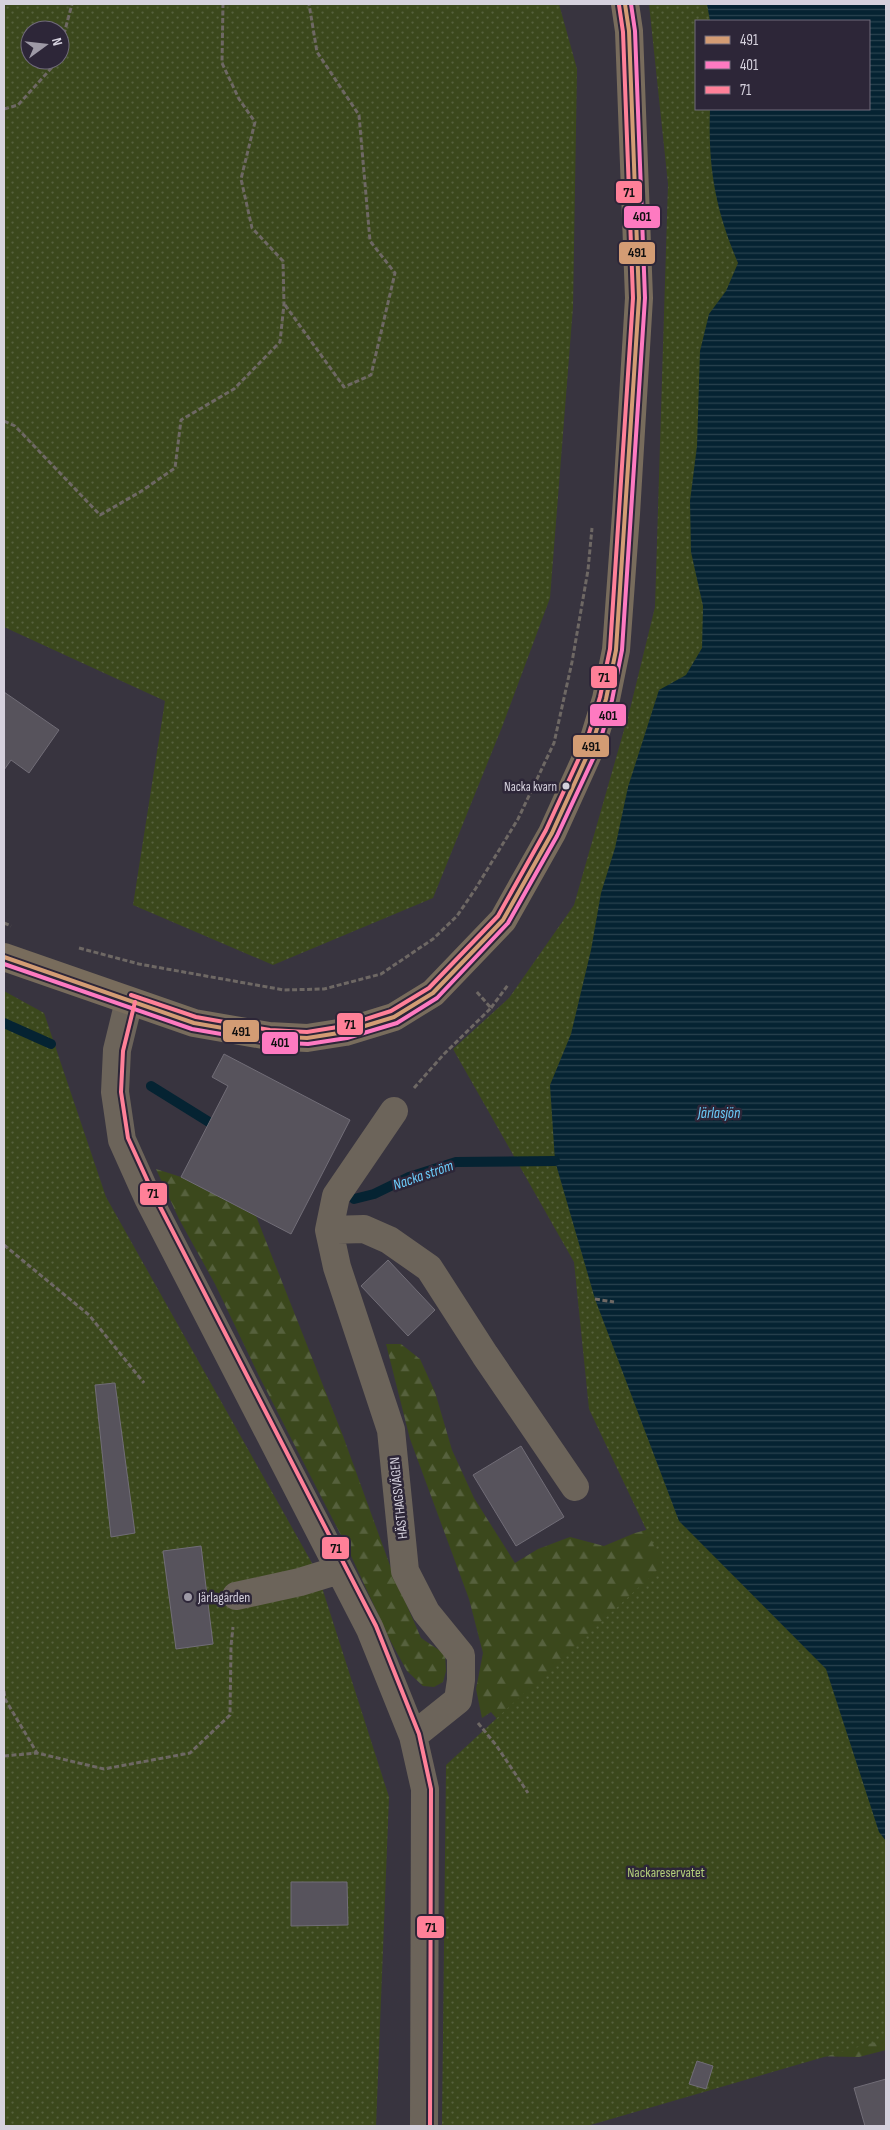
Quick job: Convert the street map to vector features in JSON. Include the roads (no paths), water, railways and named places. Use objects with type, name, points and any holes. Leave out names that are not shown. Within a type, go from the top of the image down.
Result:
[{"type":"main road","points":[[4,957],[194,1023],[269,1036],[307,1038],[345,1032],[394,1017],[433,993],[503,920],[552,833],[592,745],[606,699],[616,650],[639,298],[630,31],[625,4]]},
{"type":"street","points":[[128,1001],[117,1050],[115,1092],[122,1140],[148,1198],[370,1629],[413,1736],[425,1789],[424,2126]]},
{"type":"street","name":"HÄSTHAGSVÄGEN","points":[[394,1110],[336,1196],[329,1230],[337,1267],[391,1430],[405,1571],[426,1612],[461,1656],[461,1680],[458,1700],[413,1736]]},
{"type":"street","points":[[329,1230],[364,1229],[389,1240],[429,1268],[485,1355],[575,1487]]},
{"type":"street","points":[[236,1596],[300,1582],[339,1570]]},
{"type":"water","name":"Järlasjön","points":[[707,4],[886,4],[886,1841],[879,1832],[826,1669],[679,1521],[595,1299],[555,1161],[550,1085],[571,1034],[591,950],[601,893],[615,848],[628,787],[659,690],[686,675],[702,648],[703,606],[691,552],[690,501],[697,446],[700,351],[709,314],[726,291],[738,263],[724,224],[715,188],[710,150],[710,110],[870,110],[870,20],[710,20]]},
{"type":"waterway","name":"Nacka ström","points":[[4,1023],[51,1044]]},
{"type":"waterway","name":"Nacka ström","points":[[151,1086],[209,1122]]},
{"type":"waterway","name":"Nacka ström","points":[[354,1199],[374,1194],[409,1177],[456,1162],[555,1161]]},
{"type":"place","name":"Nacka kvarn","points":[[566,786]]},
{"type":"place","name":"Järlagården","points":[[188,1597]]},
{"type":"park label","name":"Nackareservatet","points":[[666,1872]]}]
